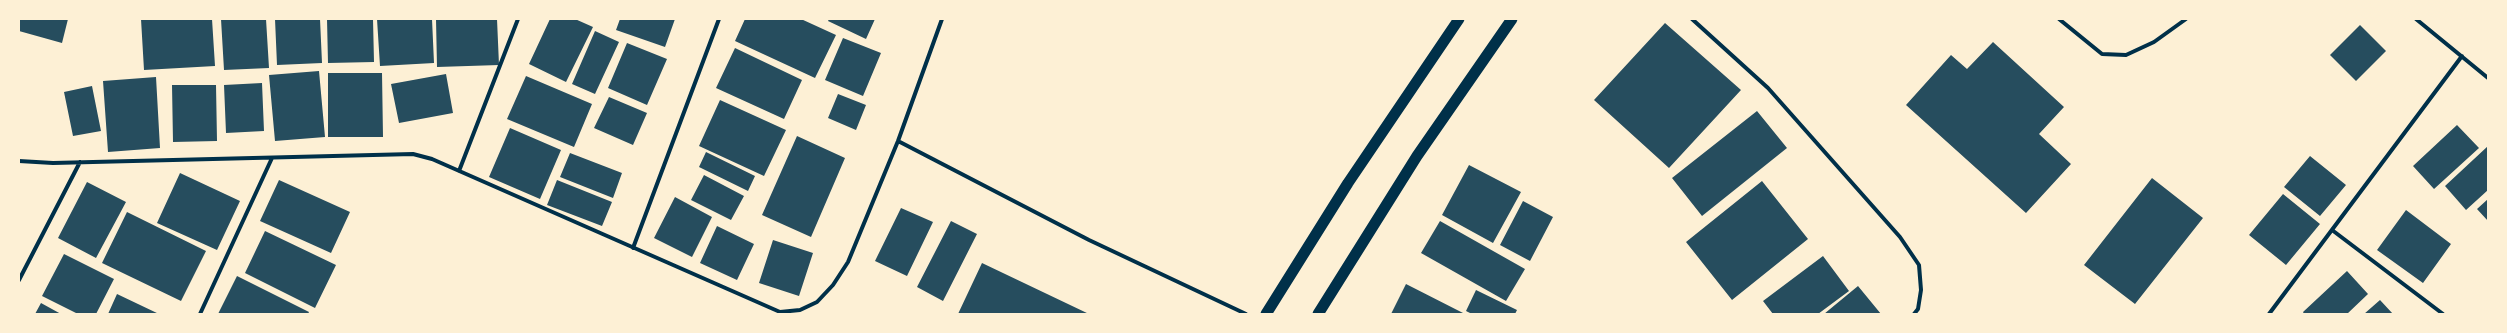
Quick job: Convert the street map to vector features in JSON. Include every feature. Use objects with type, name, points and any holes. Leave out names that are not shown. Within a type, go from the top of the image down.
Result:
[{"type":"highway","points":[[1266,314],[1348,183],[1459,19]]},
{"type":"highway","points":[[1318,314],[1417,156],[1512,19]]},
{"type":"street","points":[[459,171],[518,19]]},
{"type":"street","points":[[632,248],[719,19]]},
{"type":"street","points":[[19,161],[80,162],[413,154],[459,171],[780,312],[800,310],[817,302],[833,285],[848,262],[898,141],[942,19]]},
{"type":"street","points":[[1692,19],[1768,88],[1900,237],[1919,265],[1921,290],[1918,309],[1914,314]]},
{"type":"street","points":[[2059,19],[2102,54],[2126,55],[2154,42],[2186,19]]},
{"type":"street","points":[[2416,19],[2488,78]]},
{"type":"street","points":[[2270,314],[2462,56]]},
{"type":"street","points":[[898,141],[1089,240],[1246,314]]},
{"type":"street","points":[[200,314],[272,158]]},
{"type":"street","points":[[19,280],[80,162]]},
{"type":"street","points":[[2332,230],[2443,314]]},
{"type":"building","points":[[19,19],[68,19],[62,43],[19,31]]},
{"type":"building","points":[[141,19],[212,19],[215,66],[144,70]]},
{"type":"building","points":[[221,19],[266,19],[269,68],[224,70]]},
{"type":"building","points":[[275,19],[320,19],[322,63],[277,65]]},
{"type":"building","points":[[327,19],[373,19],[374,62],[328,63]]},
{"type":"building","points":[[377,19],[432,19],[434,63],[380,66]]},
{"type":"building","points":[[436,19],[497,19],[499,65],[437,67]]},
{"type":"building","points":[[550,19],[575,19],[593,27],[566,82],[529,64]]},
{"type":"building","points":[[620,19],[675,19],[665,47],[616,30]]},
{"type":"building","points":[[745,19],[801,19],[836,35],[815,78],[735,41]]},
{"type":"building","points":[[829,19],[875,19],[866,39],[828,21]]},
{"type":"building","points":[[1665,23],[1741,90],[1669,168],[1594,100]]},
{"type":"building","points":[[2360,25],[2386,51],[2356,81],[2330,55]]},
{"type":"building","points":[[595,31],[619,42],[595,94],[572,84]]},
{"type":"building","points":[[843,38],[881,53],[863,96],[825,80]]},
{"type":"building","points":[[1993,42],[2064,107],[2039,134],[2071,164],[2026,213],[1906,105],[1951,55],[1967,69]]},
{"type":"building","points":[[627,43],[667,59],[647,105],[608,88]]},
{"type":"building","points":[[735,48],[802,80],[784,119],[716,88]]},
{"type":"building","points":[[319,71],[325,137],[275,141],[269,75]]},
{"type":"building","points":[[328,73],[382,73],[383,137],[328,137]]},
{"type":"building","points":[[446,74],[453,113],[399,123],[391,84]]},
{"type":"building","points":[[526,76],[592,104],[574,147],[507,119]]},
{"type":"building","points":[[156,77],[160,148],[108,152],[103,81]]},
{"type":"building","points":[[262,83],[264,131],[226,133],[224,85]]},
{"type":"building","points":[[172,85],[216,85],[217,141],[173,142]]},
{"type":"building","points":[[92,86],[101,131],[73,136],[64,92]]},
{"type":"building","points":[[838,94],[866,105],[856,130],[828,118]]},
{"type":"building","points":[[609,97],[647,113],[633,145],[594,128]]},
{"type":"building","points":[[720,100],[786,130],[764,176],[699,146]]},
{"type":"building","points":[[1757,111],[1787,148],[1702,216],[1672,178]]},
{"type":"building","points":[[2457,125],[2479,148],[2434,189],[2413,166]]},
{"type":"building","points":[[510,128],[561,150],[540,199],[489,177]]},
{"type":"building","points":[[797,136],[845,158],[811,237],[762,215]]},
{"type":"building","points":[[2488,146],[2488,190],[2466,210],[2445,186]]},
{"type":"building","points":[[706,152],[755,176],[748,191],[699,167]]},
{"type":"building","points":[[570,153],[622,173],[613,198],[560,177]]},
{"type":"building","points":[[2310,156],[2346,185],[2320,216],[2284,187]]},
{"type":"building","points":[[1469,165],[1521,192],[1493,243],[1442,215]]},
{"type":"building","points":[[180,173],[240,201],[217,250],[157,223]]},
{"type":"building","points":[[704,175],[744,196],[731,220],[691,200]]},
{"type":"building","points":[[2152,178],[2203,218],[2135,304],[2084,265]]},
{"type":"building","points":[[279,180],[350,212],[331,253],[260,221]]},
{"type":"building","points":[[557,180],[612,202],[602,226],[547,205]]},
{"type":"building","points":[[1762,181],[1808,239],[1732,300],[1686,242]]},
{"type":"building","points":[[87,182],[126,202],[96,258],[58,238]]},
{"type":"building","points":[[2283,194],[2320,224],[2286,265],[2249,235]]},
{"type":"building","points":[[675,197],[712,217],[692,257],[654,238]]},
{"type":"building","points":[[2488,199],[2488,221],[2477,209]]},
{"type":"building","points":[[1523,201],[1553,217],[1530,261],[1500,245]]},
{"type":"building","points":[[901,208],[933,222],[907,276],[875,261]]},
{"type":"building","points":[[2406,210],[2451,244],[2423,283],[2377,250]]},
{"type":"building","points":[[127,212],[206,251],[181,301],[102,263]]},
{"type":"building","points":[[951,221],[977,234],[943,301],[917,287]]},
{"type":"building","points":[[1440,221],[1525,269],[1506,301],[1421,253]]},
{"type":"building","points":[[717,226],[754,244],[737,280],[700,263]]},
{"type":"building","points":[[265,231],[336,265],[315,308],[245,273]]},
{"type":"building","points":[[773,240],[813,253],[799,296],[759,283]]},
{"type":"building","points":[[64,254],[114,279],[96,314],[78,314],[42,296]]},
{"type":"building","points":[[1823,256],[1849,291],[1818,314],[1773,314],[1763,301]]},
{"type":"building","points":[[982,263],[1089,314],[958,314]]},
{"type":"building","points":[[2347,271],[2368,294],[2347,314],[2304,314],[2303,312]]},
{"type":"building","points":[[237,276],[309,312],[308,314],[218,314]]},
{"type":"building","points":[[1406,284],[1465,314],[1391,314]]},
{"type":"building","points":[[1858,286],[1881,314],[1824,314]]},
{"type":"building","points":[[1476,290],[1517,310],[1515,314],[1472,314],[1466,311]]},
{"type":"building","points":[[117,294],[159,314],[108,314]]},
{"type":"building","points":[[2380,300],[2393,314],[2364,314]]},
{"type":"building","points":[[41,303],[61,314],[35,314]]}]
